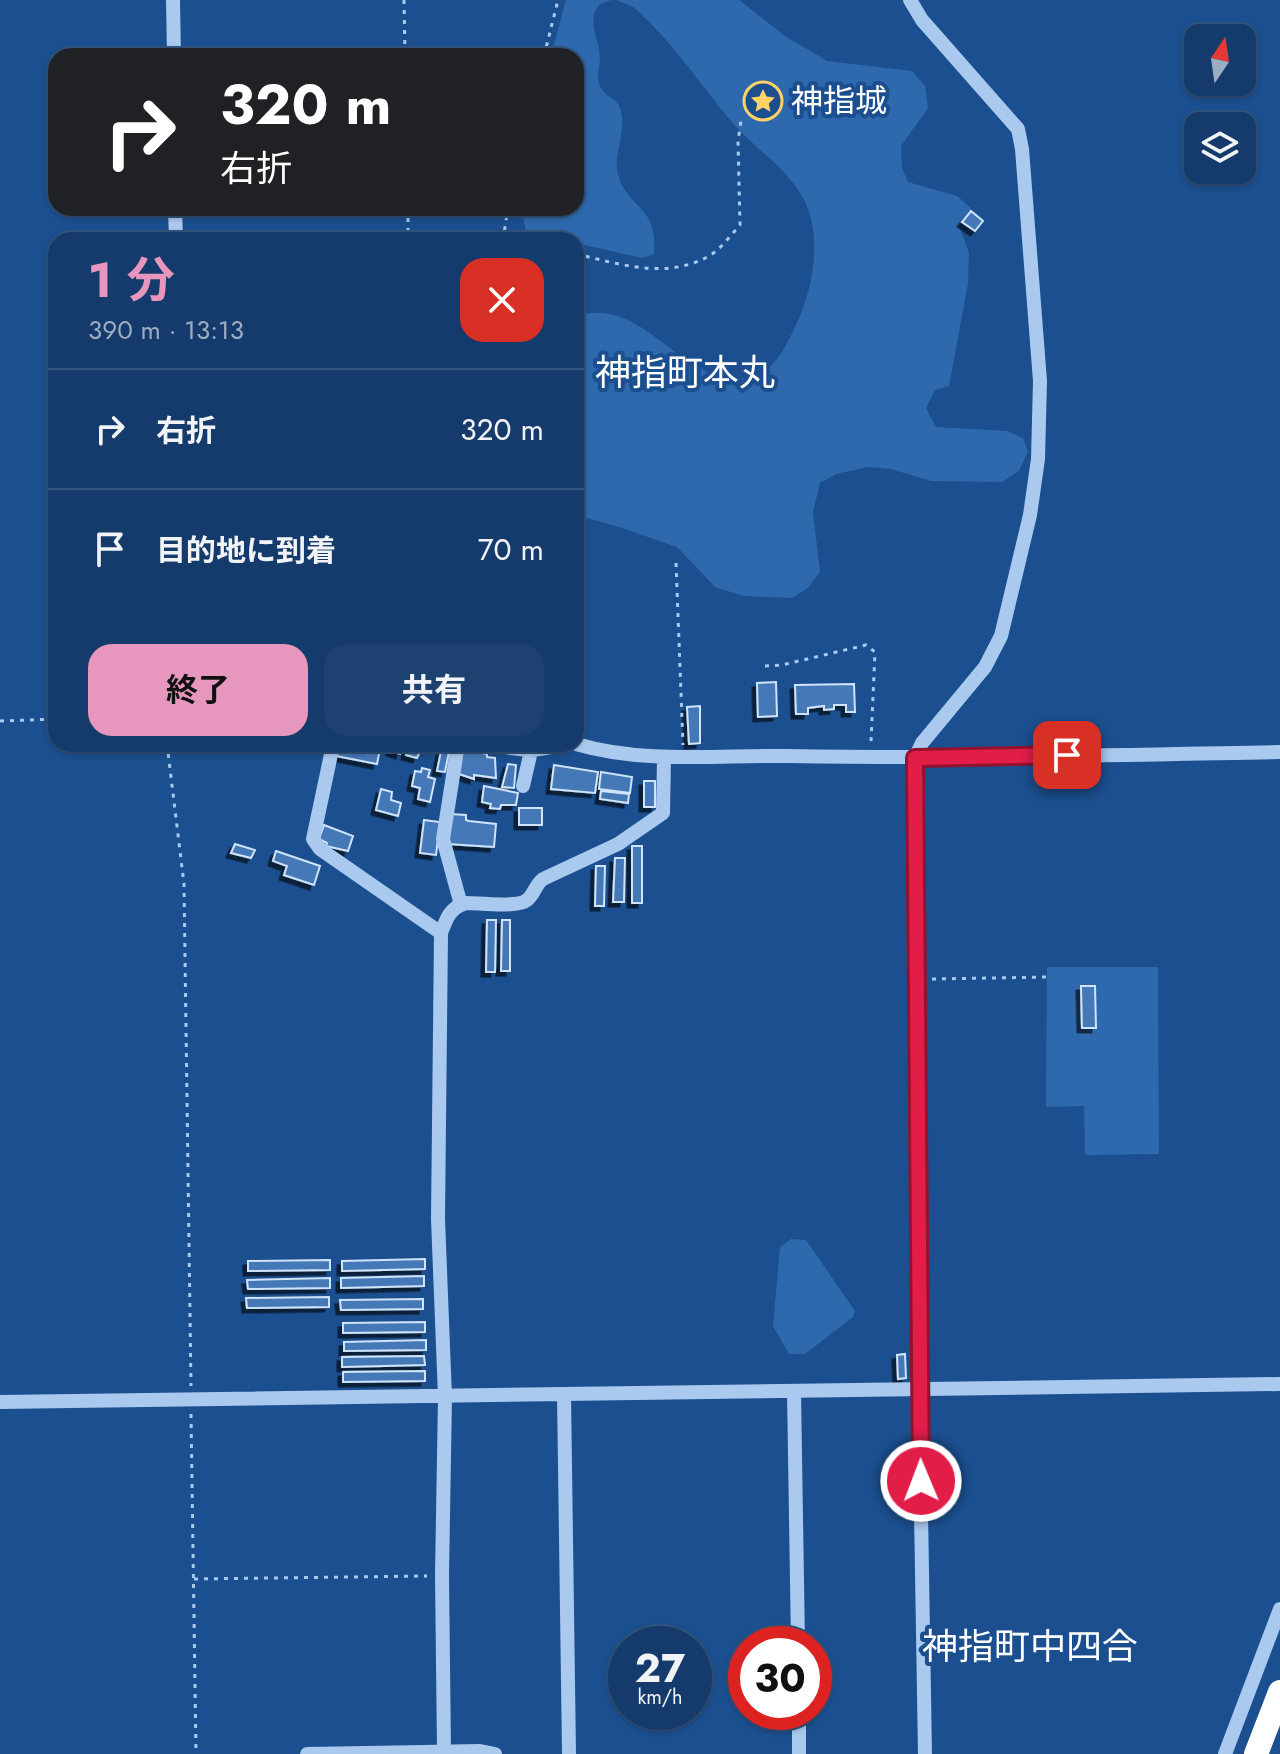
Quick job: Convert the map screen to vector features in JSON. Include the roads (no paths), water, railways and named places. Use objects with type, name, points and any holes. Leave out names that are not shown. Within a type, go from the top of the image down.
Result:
[{"type":"highway","points":[[1256,1754],[1280,1692]]},
{"type":"street","points":[[173,0],[174,48]]},
{"type":"street","points":[[910,0],[922,20],[1018,129],[1040,381],[1038,459],[1030,515],[1001,636],[985,667],[922,743],[915,758],[925,1754]]},
{"type":"street","points":[[584,745],[664,758],[915,758],[1280,752]]},
{"type":"street","points":[[329,752],[313,839],[320,849],[441,933]]},
{"type":"street","points":[[457,752],[443,839],[461,905]]},
{"type":"street","points":[[523,786],[531,752]]},
{"type":"street","points":[[444,1751],[442,1575],[445,1397],[438,1219],[441,933],[448,913],[461,905],[519,904],[528,900],[537,883],[543,879],[618,844],[663,813],[664,758]]},
{"type":"street","points":[[0,1402],[1280,1384]]},
{"type":"street","points":[[794,1391],[798,1626]]},
{"type":"street","points":[[564,1394],[569,1754]]},
{"type":"street","points":[[1225,1754],[1280,1609]]},
{"type":"street","points":[[799,1730],[799,1754]]},
{"type":"street","points":[[307,1754],[480,1751],[495,1754]]},
{"type":"place","name":"神指城","points":[[763,101]]},
{"type":"district","name":"神指町本丸","points":[[685,372]]},
{"type":"district","name":"神指町中四合","points":[[1030,1646]]}]
